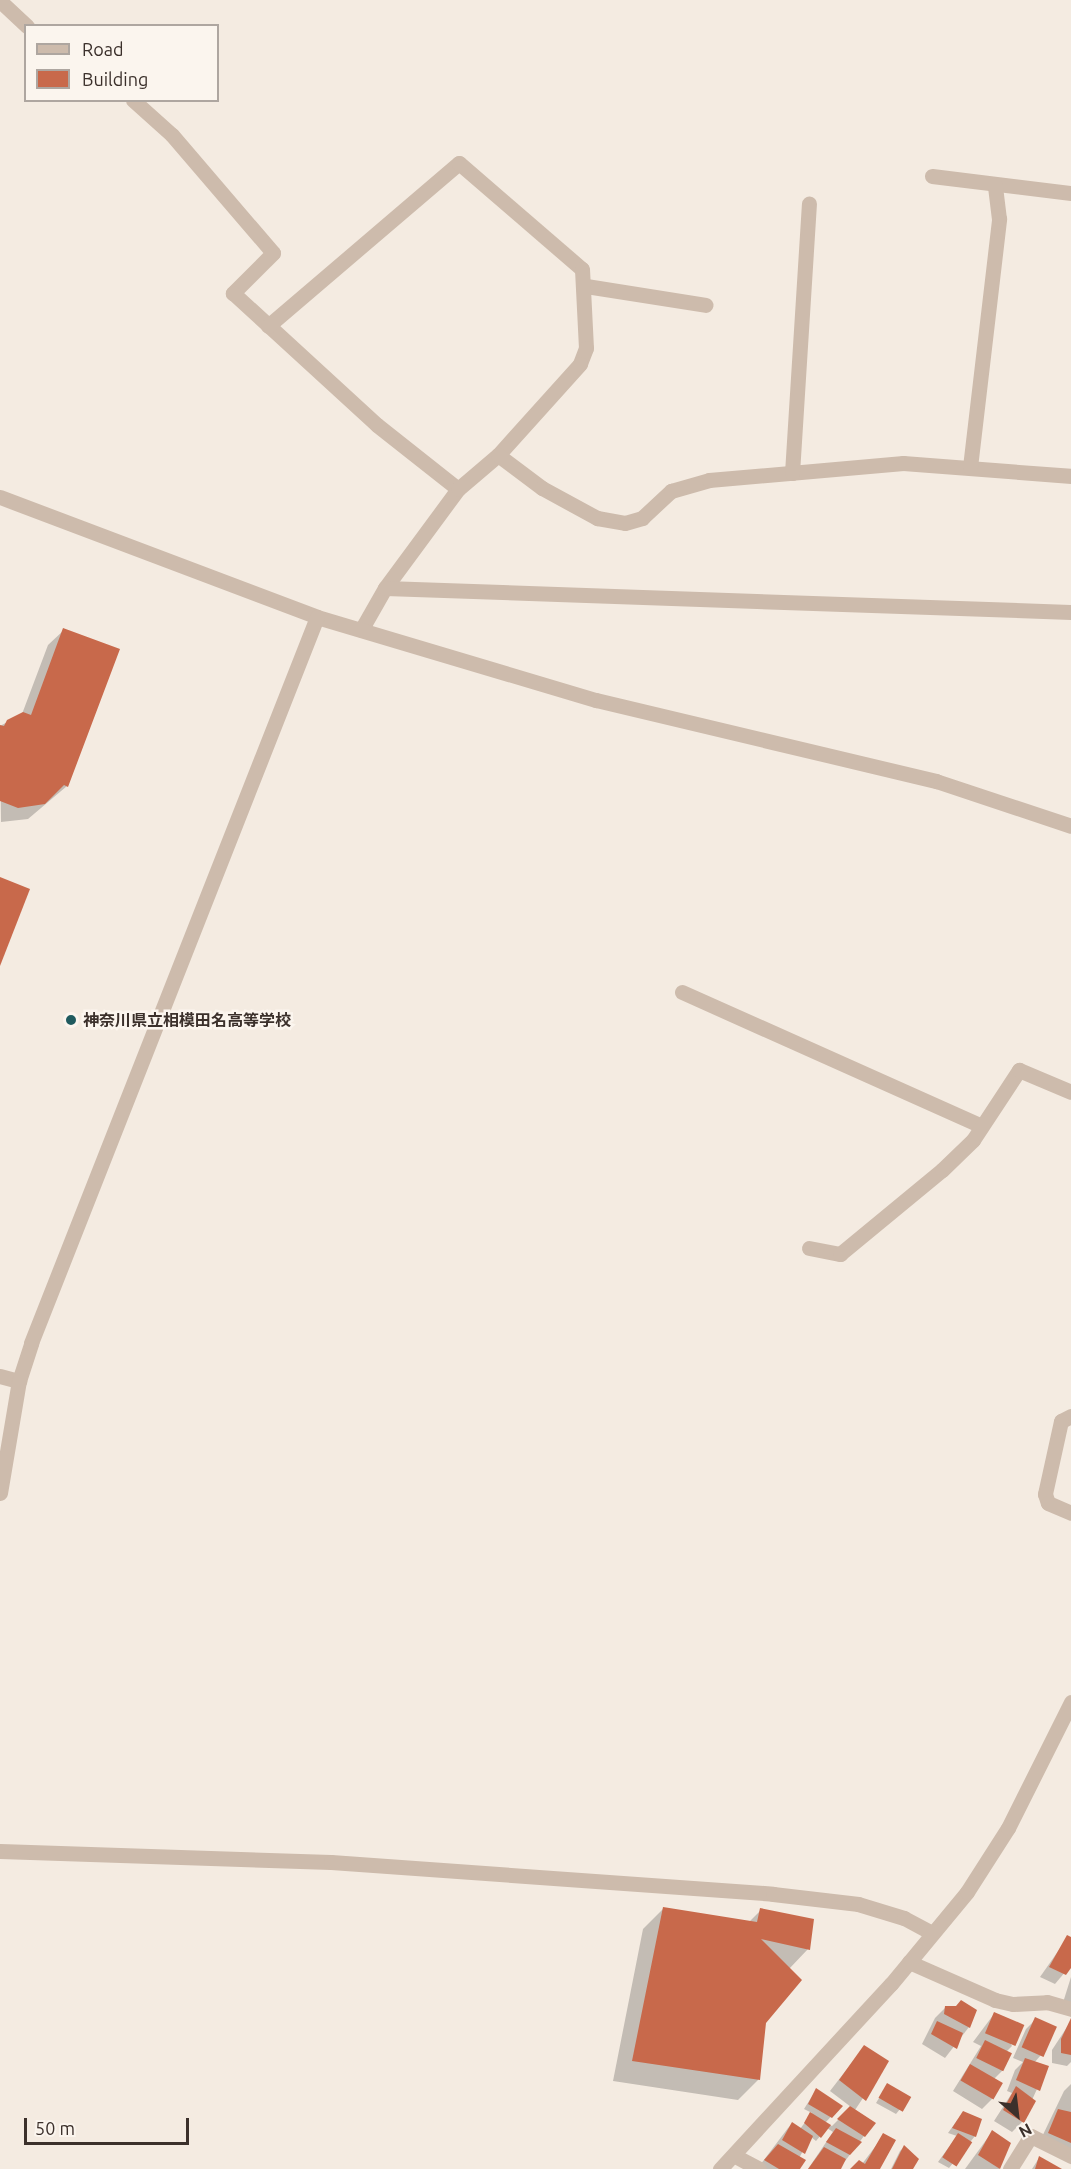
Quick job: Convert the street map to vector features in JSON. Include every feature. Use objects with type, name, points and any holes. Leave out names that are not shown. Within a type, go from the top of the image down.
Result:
[{"type":"street","points":[[0,1],[25,24]]},
{"type":"street","points":[[135,102],[172,135],[273,253],[233,293],[377,425],[458,489]]},
{"type":"street","points":[[268,326],[459,163],[582,269],[586,286],[586,348],[580,364],[498,455],[458,489],[385,588],[360,630]]},
{"type":"street","points":[[932,176],[1071,193]]},
{"type":"street","points":[[970,467],[999,219],[995,185]]},
{"type":"street","points":[[792,473],[809,204]]},
{"type":"street","points":[[586,286],[706,305]]},
{"type":"street","points":[[498,455],[542,488],[597,518],[625,523],[642,518],[671,491],[709,480],[903,463],[1071,476]]},
{"type":"street","points":[[0,497],[317,617],[596,700],[936,781],[1071,826]]},
{"type":"street","points":[[385,588],[1071,612]]},
{"type":"street","points":[[0,1493],[19,1381],[317,617]]},
{"type":"street","points":[[682,992],[981,1126]]},
{"type":"street","points":[[809,1248],[840,1254],[942,1170],[981,1126],[1019,1070],[1071,1092]]},
{"type":"street","points":[[0,1377],[19,1381]]},
{"type":"street","points":[[1071,1416],[1061,1421],[1045,1494],[1048,1503],[1071,1514]]},
{"type":"street","points":[[720,2169],[735,2156],[909,1962],[967,1892],[1008,1828],[1071,1702]]},
{"type":"street","points":[[0,1851],[331,1862],[773,1894],[858,1904],[904,1918],[932,1933]]},
{"type":"street","points":[[909,1962],[995,2000],[1012,2004],[1047,2002],[1071,2009]]},
{"type":"street","points":[[1010,2169],[1031,2136],[1071,2156]]},
{"type":"street","points":[[735,2156],[759,2169]]},
{"type":"building","points":[[63,628],[120,649],[68,787],[64,785],[45,804],[18,808],[0,801],[0,725],[4,726],[7,720],[23,712],[31,715]]},
{"type":"building","points":[[0,877],[30,889],[0,966]]},
{"type":"building","points":[[663,1907],[757,1922],[760,1908],[814,1919],[810,1950],[761,1939],[802,1980],[766,2023],[760,2080],[632,2061]]},
{"type":"building","points":[[1067,1935],[1071,1937],[1071,1968],[1066,1975],[1049,1967]]},
{"type":"building","points":[[961,2000],[977,2010],[970,2028],[944,2014],[945,2006],[956,2006]]},
{"type":"building","points":[[994,2012],[1024,2025],[1015,2046],[985,2033]]},
{"type":"building","points":[[1035,2017],[1057,2027],[1044,2057],[1022,2047]]},
{"type":"building","points":[[1071,2018],[1071,2055],[1061,2053],[1061,2039]]},
{"type":"building","points":[[937,2021],[963,2033],[957,2049],[931,2034]]},
{"type":"building","points":[[985,2040],[1012,2053],[1003,2071],[976,2058]]},
{"type":"building","points":[[864,2045],[889,2061],[866,2101],[839,2080]]},
{"type":"building","points":[[1025,2058],[1049,2066],[1040,2091],[1016,2080]]},
{"type":"building","points":[[970,2064],[1003,2083],[993,2099],[960,2080]]},
{"type":"building","points":[[887,2083],[911,2097],[903,2112],[878,2098]]},
{"type":"building","points":[[1016,2086],[1036,2101],[1024,2123],[1003,2110]]},
{"type":"building","points":[[816,2088],[843,2106],[832,2118],[808,2104]]},
{"type":"building","points":[[850,2106],[876,2123],[865,2137],[837,2119]]},
{"type":"building","points":[[1058,2109],[1071,2112],[1071,2143],[1048,2133]]},
{"type":"building","points":[[963,2111],[982,2119],[976,2137],[952,2128]]},
{"type":"building","points":[[810,2112],[831,2125],[821,2138],[804,2123]]},
{"type":"building","points":[[792,2122],[813,2136],[805,2154],[782,2140]]},
{"type":"building","points":[[836,2128],[862,2142],[850,2155],[826,2142]]},
{"type":"building","points":[[992,2130],[1011,2143],[1000,2169],[978,2155]]},
{"type":"building","points":[[883,2133],[896,2140],[880,2169],[850,2169],[859,2160],[865,2164]]},
{"type":"building","points":[[958,2133],[972,2142],[956,2167],[942,2157]]},
{"type":"building","points":[[778,2144],[806,2160],[800,2169],[779,2169],[764,2160]]},
{"type":"building","points":[[904,2145],[919,2159],[913,2169],[892,2169]]},
{"type":"building","points":[[824,2147],[846,2159],[841,2169],[808,2169]]},
{"type":"building","points":[[1039,2156],[1062,2169],[1035,2169]]},
{"type":"place","name":"神奈川県立相模田名高等学校","points":[[71,1020]]}]
